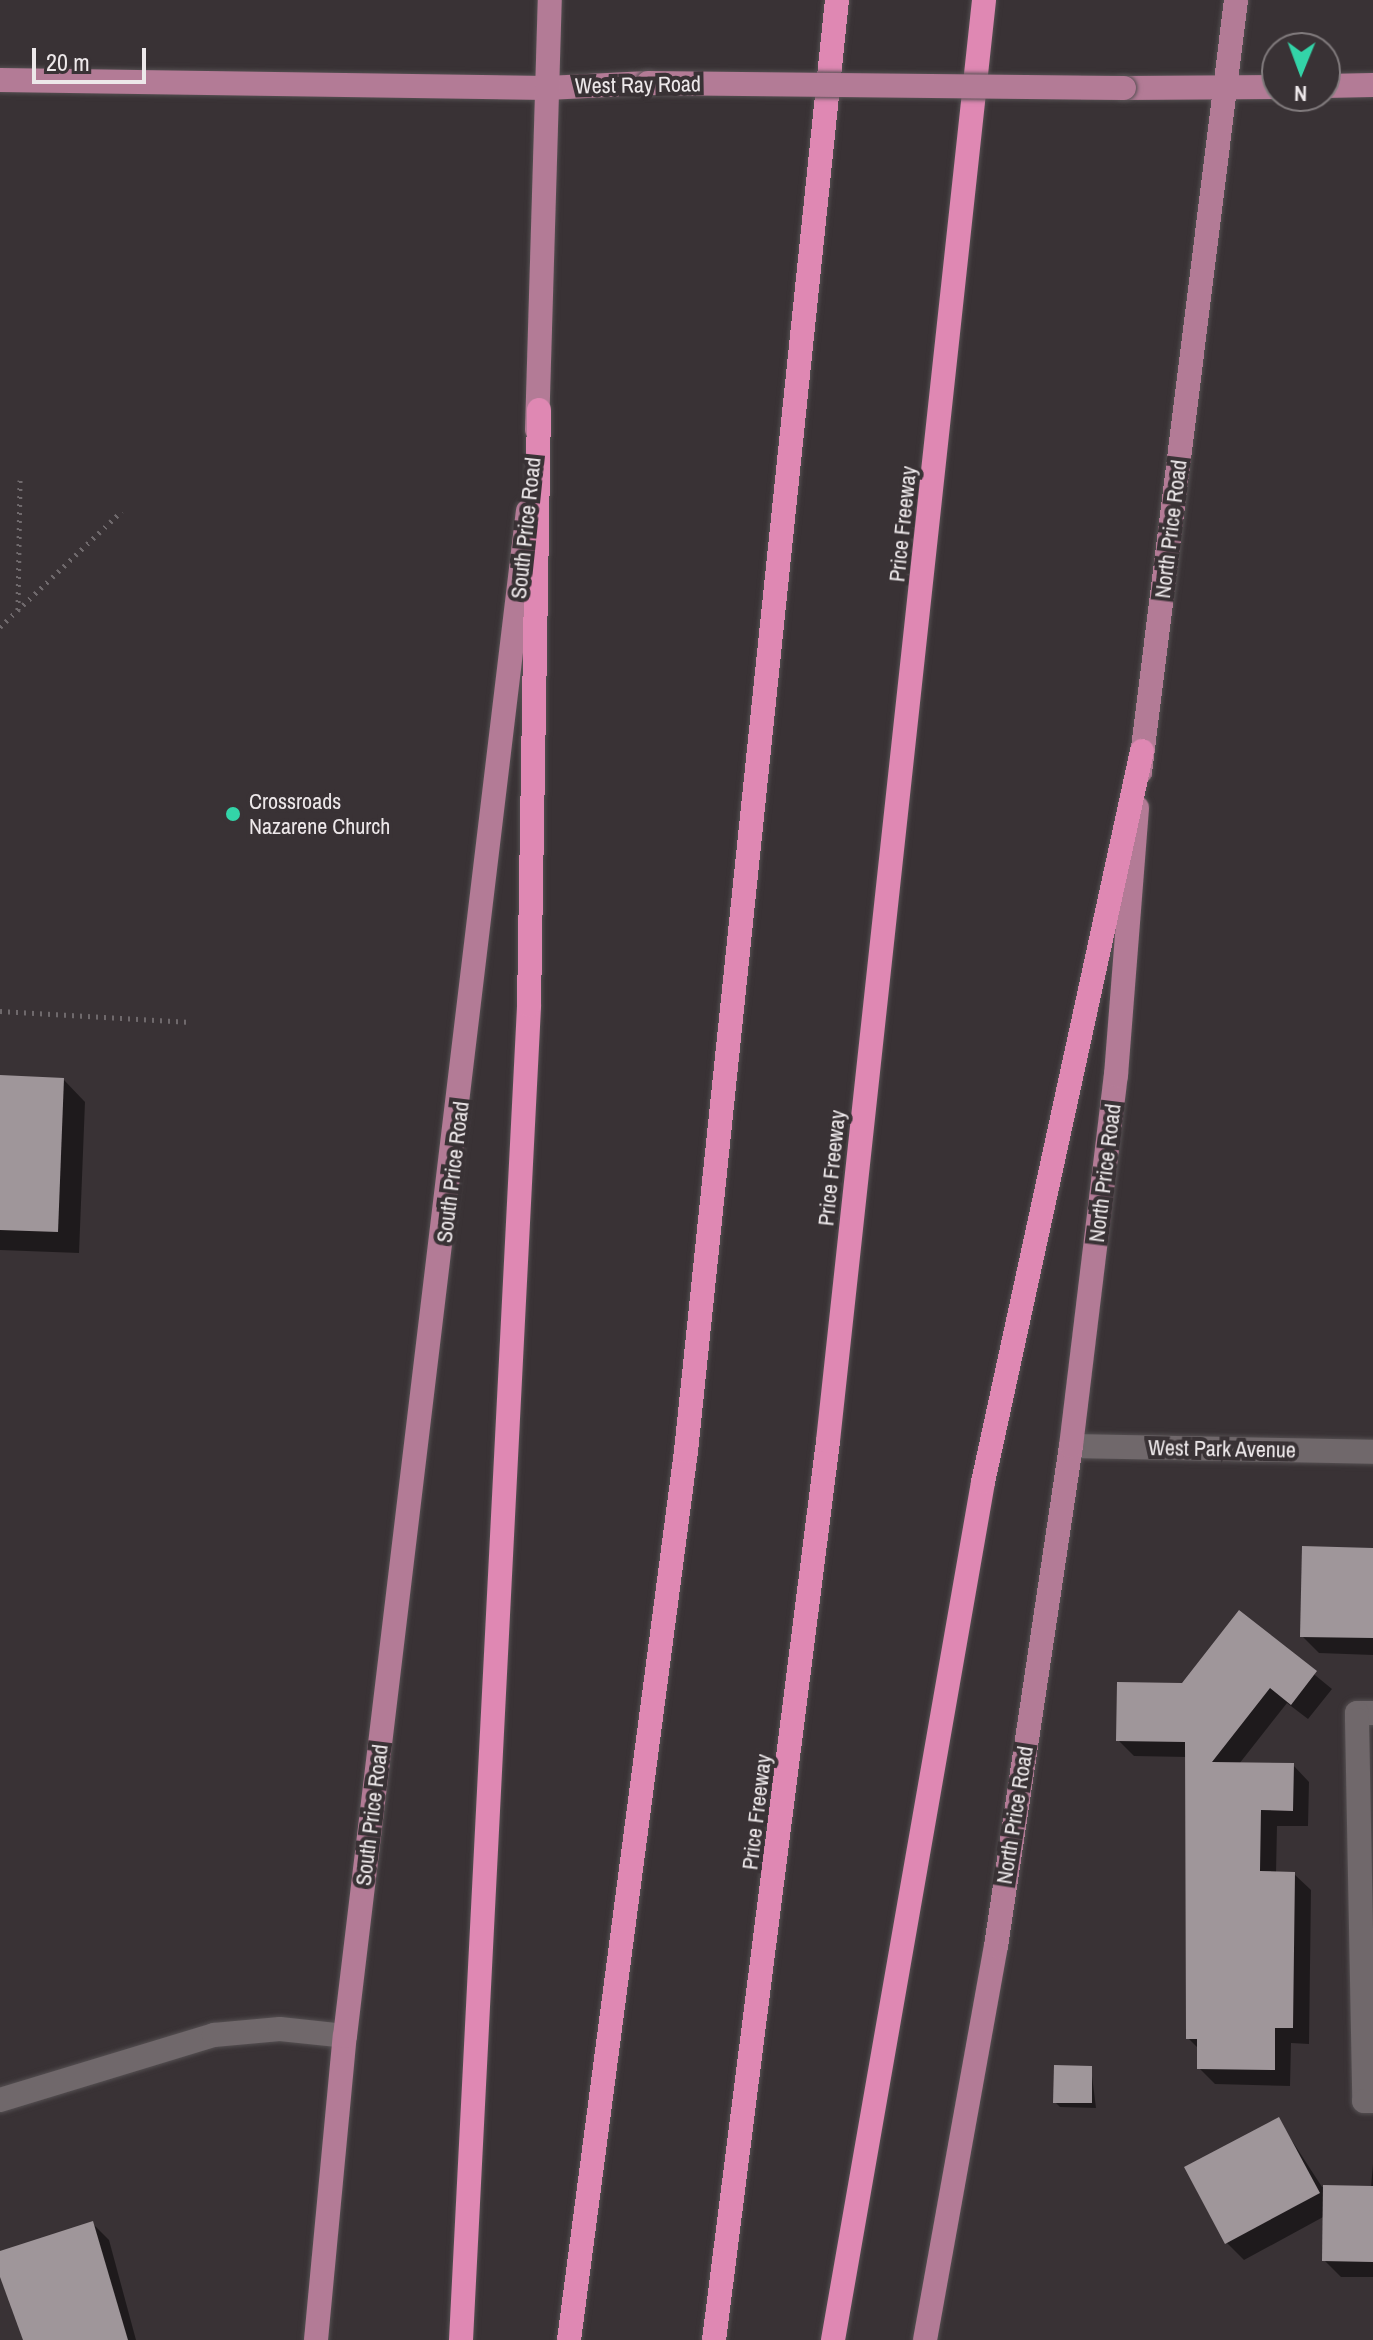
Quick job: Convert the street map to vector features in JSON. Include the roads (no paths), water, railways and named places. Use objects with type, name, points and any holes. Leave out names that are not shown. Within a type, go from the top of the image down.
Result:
[{"type":"highway","points":[[569,2340],[686,1451],[837,0]]},
{"type":"highway","name":"Price Freeway","points":[[714,2340],[828,1441],[984,0]]},
{"type":"highway","points":[[461,2340],[529,1005],[539,410]]},
{"type":"highway","points":[[833,2340],[983,1482],[1142,751]]},
{"type":"main road","name":"South Price Road","points":[[316,2340],[345,2036],[539,410],[550,0]]},
{"type":"main road","name":"North Price Road","points":[[925,2340],[996,1946],[1071,1446],[1116,1075],[1142,751],[1236,0]]},
{"type":"main road","name":"West Ray Road","points":[[0,80],[547,88],[648,83],[1261,87]]},
{"type":"main road","points":[[1341,86],[1373,85]]},
{"type":"street","name":"West Park Avenue","points":[[1071,1446],[1373,1452]]},
{"type":"street","points":[[1365,1713],[1368,2101]]},
{"type":"street","points":[[0,2100],[214,2035],[280,2029],[345,2036]]},
{"type":"place","name":"Crossroads Nazarene Church","points":[[233,814]]}]
